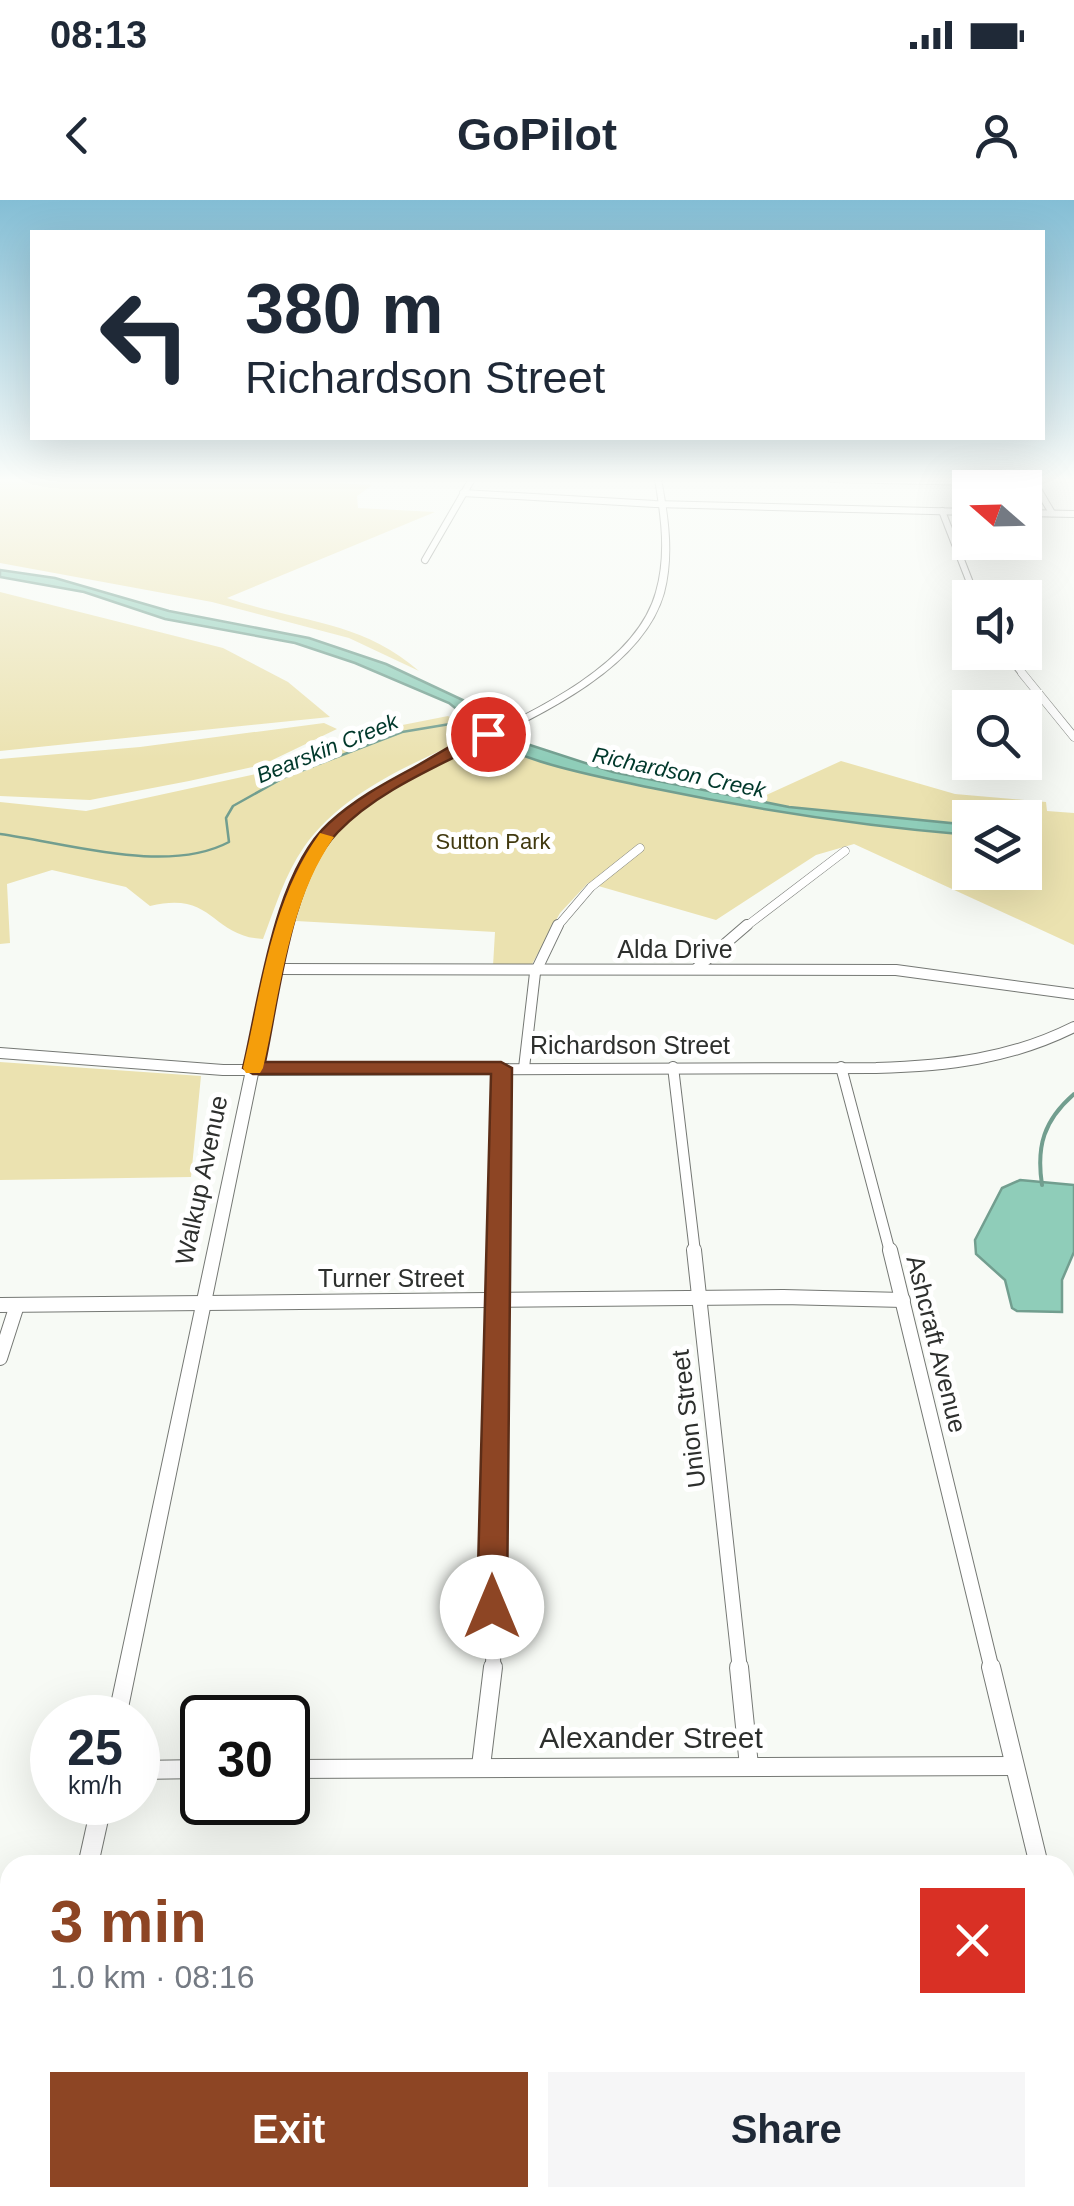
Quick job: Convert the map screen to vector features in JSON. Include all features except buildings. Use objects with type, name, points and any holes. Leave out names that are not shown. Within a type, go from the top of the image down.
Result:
[{"type":"street","name":"Walkup Avenue","points":[[122,1695],[274,969],[292,896],[306,865],[332,828],[394,782],[580,684],[643,632],[662,573]]},
{"type":"street","points":[[1020,670],[1074,737]]},
{"type":"street","points":[[524,1068],[536,969],[563,916],[640,848]]},
{"type":"street","points":[[697,968],[768,908],[845,851]]},
{"type":"street","name":"Alda Drive","points":[[274,969],[697,968],[934,973],[1074,994]]},
{"type":"street","points":[[841,1067],[979,1059],[1025,1048],[1074,1028]]},
{"type":"street","name":"Richardson Street","points":[[0,1054],[105,1065],[253,1068],[841,1067]]},
{"type":"street","name":"Union Street","points":[[673,1067],[750,1766]]},
{"type":"street","name":"Ashcraft Avenue","points":[[841,1067],[903,1300],[1036,1855]]},
{"type":"street","points":[[481,1766],[494,1680],[501,1068]]},
{"type":"street","name":"Turner Street","points":[[0,1305],[903,1300]]},
{"type":"street","points":[[0,1358],[18,1305]]},
{"type":"street","name":"Alexander Street","points":[[310,1769],[1014,1766]]},
{"type":"street","points":[[90,1855],[97,1825]]},
{"type":"green space","points":[[52,573],[288,573],[227,598],[351,632],[397,654],[419,671],[349,638],[212,602]]},
{"type":"green space","points":[[0,592],[223,648],[288,682],[330,717],[0,751]]},
{"type":"green space","points":[[448,716],[476,734],[382,780],[320,827],[291,868],[263,939],[232,930],[187,904],[150,906],[126,887],[52,870],[7,884],[10,943],[0,944],[0,802],[86,811],[265,772],[362,733]]},
{"type":"green space","points":[[324,723],[337,729],[262,765],[90,800],[0,796],[0,759],[140,747]]},
{"type":"green space","name":"Sutton Park","points":[[487,740],[563,767],[742,806],[841,761],[955,794],[1023,800],[952,800],[952,889],[854,844],[816,855],[716,920],[588,883],[560,913],[531,966],[493,966],[495,932],[296,921],[307,875],[322,850],[362,810],[411,779]]},
{"type":"green space","name":"Sutton Park","points":[[1042,802],[1046,802],[1047,811],[1074,813],[1074,945],[954,890],[1042,890]]},
{"type":"green space","points":[[0,1062],[201,1076],[191,1177],[0,1180]]},
{"type":"shaded area","points":[[0,573],[55,578],[169,611],[309,638],[386,664],[467,702],[475,720],[493,733],[613,772],[789,807],[952,823],[952,833],[771,810],[551,765],[479,736],[458,722],[459,711],[449,703],[355,663],[295,643],[165,619],[84,592],[0,577]]},
{"type":"shaded area","points":[[1020,1180],[1074,1185],[1074,1252],[1062,1280],[1062,1312],[1012,1308],[1005,1280],[976,1254],[975,1240],[1002,1188]]},
{"type":"waterway","name":"Bearskin Creek","points":[[0,834],[116,854],[176,856],[204,852],[229,842],[226,818],[233,806],[285,777],[402,732],[462,722]]},
{"type":"waterway","points":[[1042,1185],[1040,1158],[1044,1135],[1074,1094]]},
{"type":"slow traffic","points":[[253,1068],[292,896],[306,865],[326,837]]},
{"type":"route","points":[[488,734],[394,782],[332,828],[321,843],[292,896],[253,1068],[501,1068],[492,1607]]},
{"type":"water label","name":"Richardson Creek","points":[[679,772]]}]
